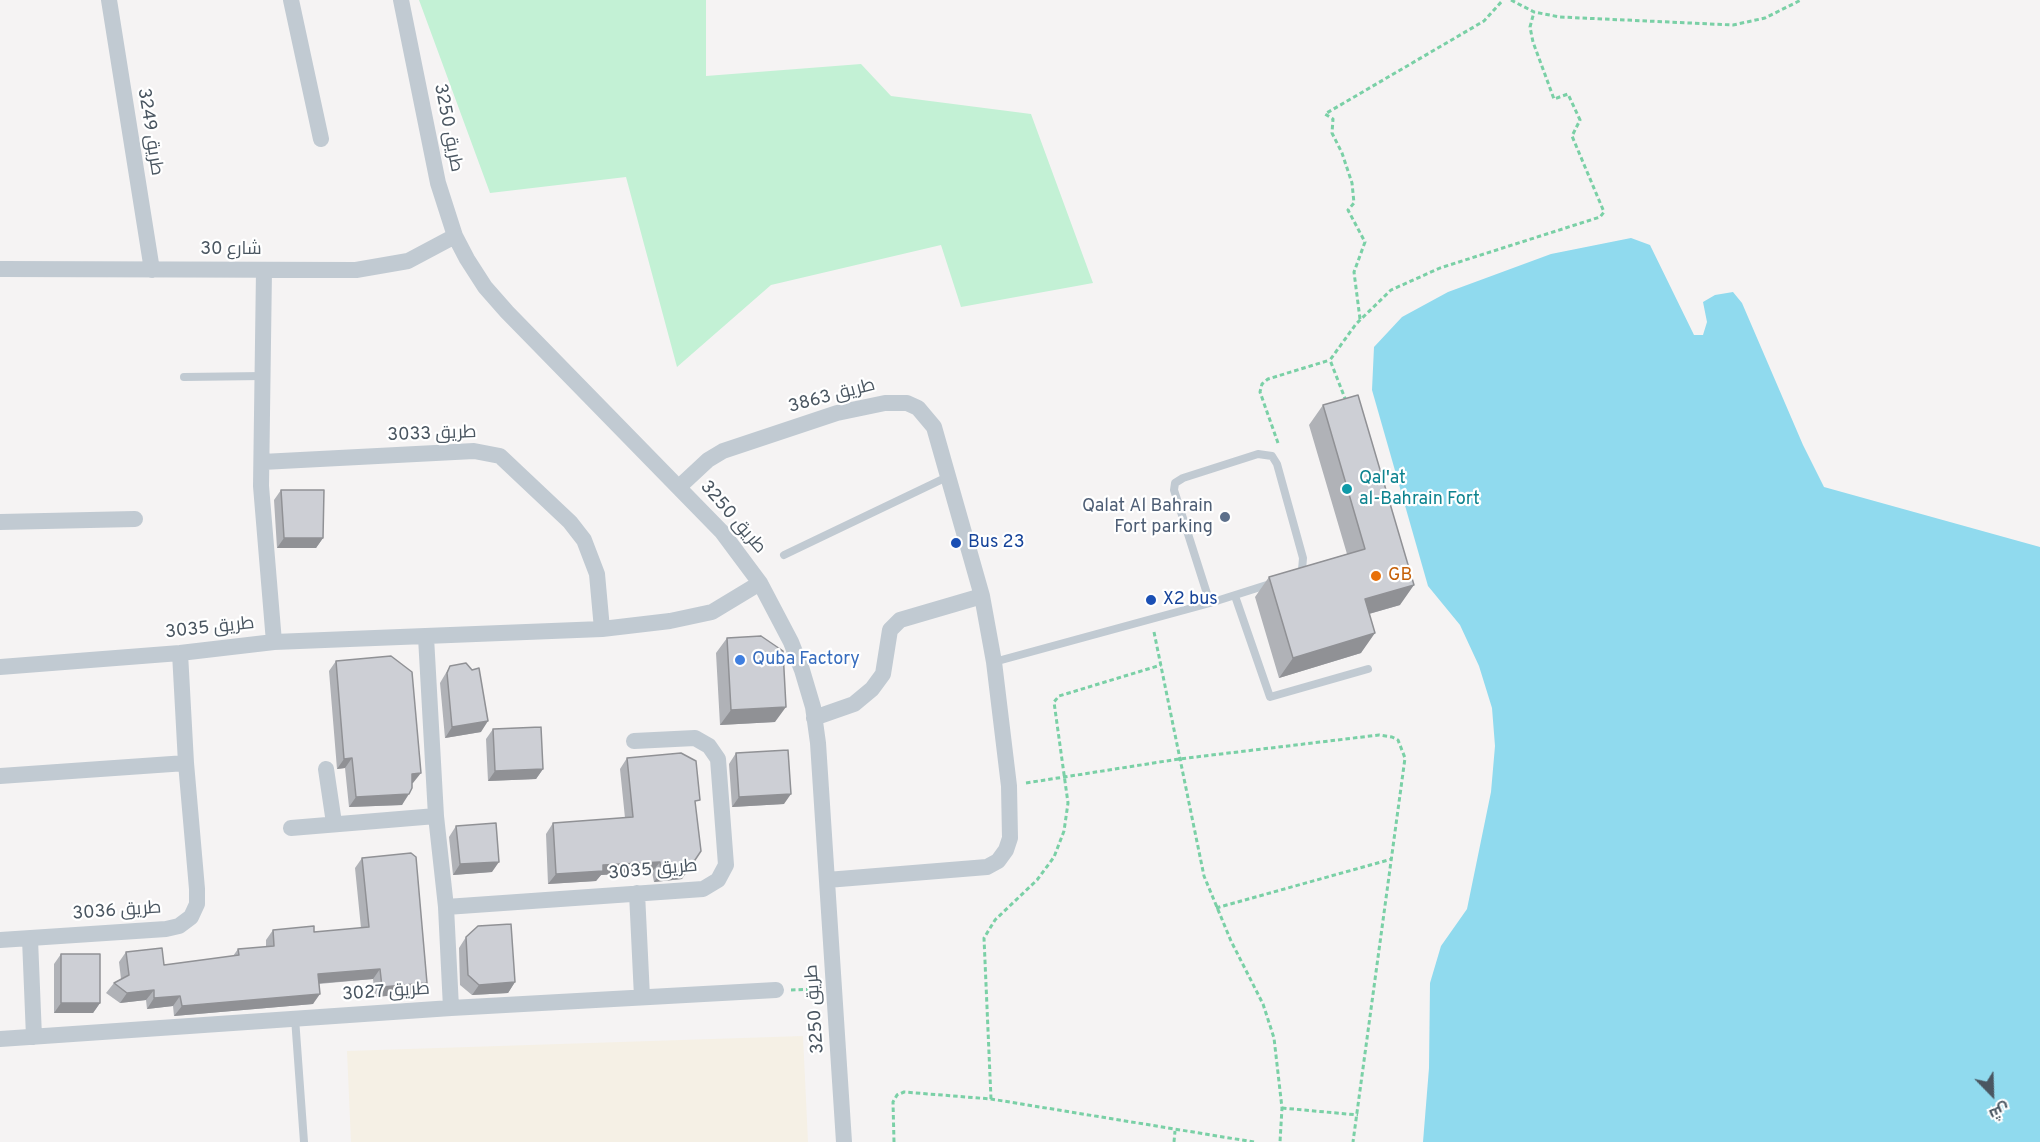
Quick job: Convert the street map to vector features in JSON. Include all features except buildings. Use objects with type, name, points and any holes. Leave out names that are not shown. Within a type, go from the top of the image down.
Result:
[{"type":"street","name":"طريق 3249","points":[[109,0],[152,270]]},
{"type":"street","points":[[291,0],[321,139]]},
{"type":"street","name":"طريق 3250","points":[[401,0],[438,183],[455,236],[485,287],[722,532],[760,583],[802,670],[814,718],[844,1142]]},
{"type":"street","name":"شارع 30","points":[[0,270],[264,270],[382,267],[424,254],[455,236]]},
{"type":"street","points":[[264,270],[261,486],[274,642]]},
{"type":"street","name":"طريق 3863","points":[[679,487],[708,460],[743,443],[837,413],[895,401],[907,403],[927,416],[934,427],[982,596],[994,662],[1009,786],[1010,838],[1006,850],[998,861],[987,867],[827,880]]},
{"type":"street","name":"طريق 3033","points":[[262,462],[474,451],[500,456],[570,522],[584,540],[597,574],[602,628]]},
{"type":"street","points":[[0,522],[135,519]]},
{"type":"street","name":"طريق 3035","points":[[0,667],[180,653],[274,642],[602,628],[695,617],[731,603],[760,583]]},
{"type":"street","points":[[814,718],[854,704],[872,688],[884,674],[890,630],[900,620],[982,596]]},
{"type":"street","points":[[426,637],[436,816],[446,907],[452,1008]]},
{"type":"street","name":"طريق 3036","points":[[0,940],[166,929],[179,926],[191,917],[197,904],[197,889],[186,763],[180,653]]},
{"type":"street","name":"طريق 3035","points":[[446,907],[703,889],[718,880],[726,865],[718,759],[709,746],[695,738],[634,741]]},
{"type":"street","points":[[0,776],[186,763]]},
{"type":"street","points":[[326,769],[334,823]]},
{"type":"street","points":[[291,828],[436,816]]},
{"type":"street","points":[[637,893],[642,997]]},
{"type":"street","points":[[30,939],[34,1037]]},
{"type":"street","name":"طريق 3027","points":[[0,1040],[295,1018],[776,990]]},
{"type":"lane","points":[[184,377],[263,376]]},
{"type":"lane","points":[[1210,603],[1175,493],[1175,483],[1183,478],[1258,454],[1268,454],[1275,460],[1304,558],[1302,570],[1292,577]]},
{"type":"lane","points":[[784,555],[947,477]]},
{"type":"lane","points":[[994,662],[1282,581]]},
{"type":"lane","points":[[1235,596],[1269,696],[1368,669]]},
{"type":"lane","points":[[295,1018],[304,1142]]},
{"type":"path","points":[[1360,320],[1354,272],[1365,242],[1348,210],[1354,203],[1352,183],[1342,153],[1332,133],[1333,119],[1325,114],[1484,21],[1503,0]]},
{"type":"path","points":[[1511,0],[1534,12],[1560,17],[1733,25],[1765,18],[1801,0]]},
{"type":"path","points":[[1275,460],[1278,441],[1260,392],[1262,384],[1268,379],[1330,360],[1360,320],[1391,290],[1415,278],[1600,217],[1604,212],[1572,136],[1580,120],[1568,94],[1554,99],[1533,42],[1530,27],[1534,12]]},
{"type":"path","points":[[1330,360],[1348,404]]},
{"type":"path","points":[[1151,618],[1204,876],[1216,908],[1263,1004],[1276,1049],[1282,1108],[1280,1142]]},
{"type":"path","points":[[991,1099],[984,938],[988,928],[1037,880],[1054,857],[1064,831],[1067,812],[1053,706],[1059,696],[1161,665]]},
{"type":"path","points":[[1009,786],[1179,759],[1379,735],[1392,737],[1402,746],[1405,758],[1353,1142]]},
{"type":"path","points":[[1216,908],[1392,860]]},
{"type":"path","points":[[776,990],[834,988]]},
{"type":"path","points":[[894,1142],[893,1102],[897,1095],[904,1092],[991,1099],[1175,1131],[1254,1142]]},
{"type":"path","points":[[1282,1108],[1358,1115]]},
{"type":"path","points":[[1174,1142],[1175,1131]]},
{"type":"green space","points":[[419,0],[706,0],[706,76],[861,64],[891,96],[1031,114],[1093,283],[961,307],[941,245],[771,285],[677,367],[626,177],[490,193]]},
{"type":"sand","points":[[803,1036],[808,1142],[351,1142],[347,1051]]},
{"type":"water","points":[[1631,238],[1650,245],[1694,335],[1703,335],[1707,322],[1703,302],[1715,295],[1733,292],[1742,303],[1803,445],[1824,487],[2040,547],[2040,1142],[1423,1142],[1429,1068],[1430,983],[1441,946],[1467,909],[1491,792],[1495,746],[1492,708],[1479,666],[1460,625],[1428,586],[1372,390],[1374,347],[1402,317],[1448,292],[1551,254]]},
{"type":"place","name":"Qal'at al-Bahrain Fort","points":[[1347,489]]},
{"type":"place","name":"Qalat Al Bahrain Fort parking","points":[[1225,517]]},
{"type":"place","name":"Bus 23","points":[[956,543]]},
{"type":"place","name":"GB","points":[[1376,576]]},
{"type":"place","name":"X2 bus","points":[[1151,600]]},
{"type":"place","name":"Quba Factory","points":[[740,660]]}]
